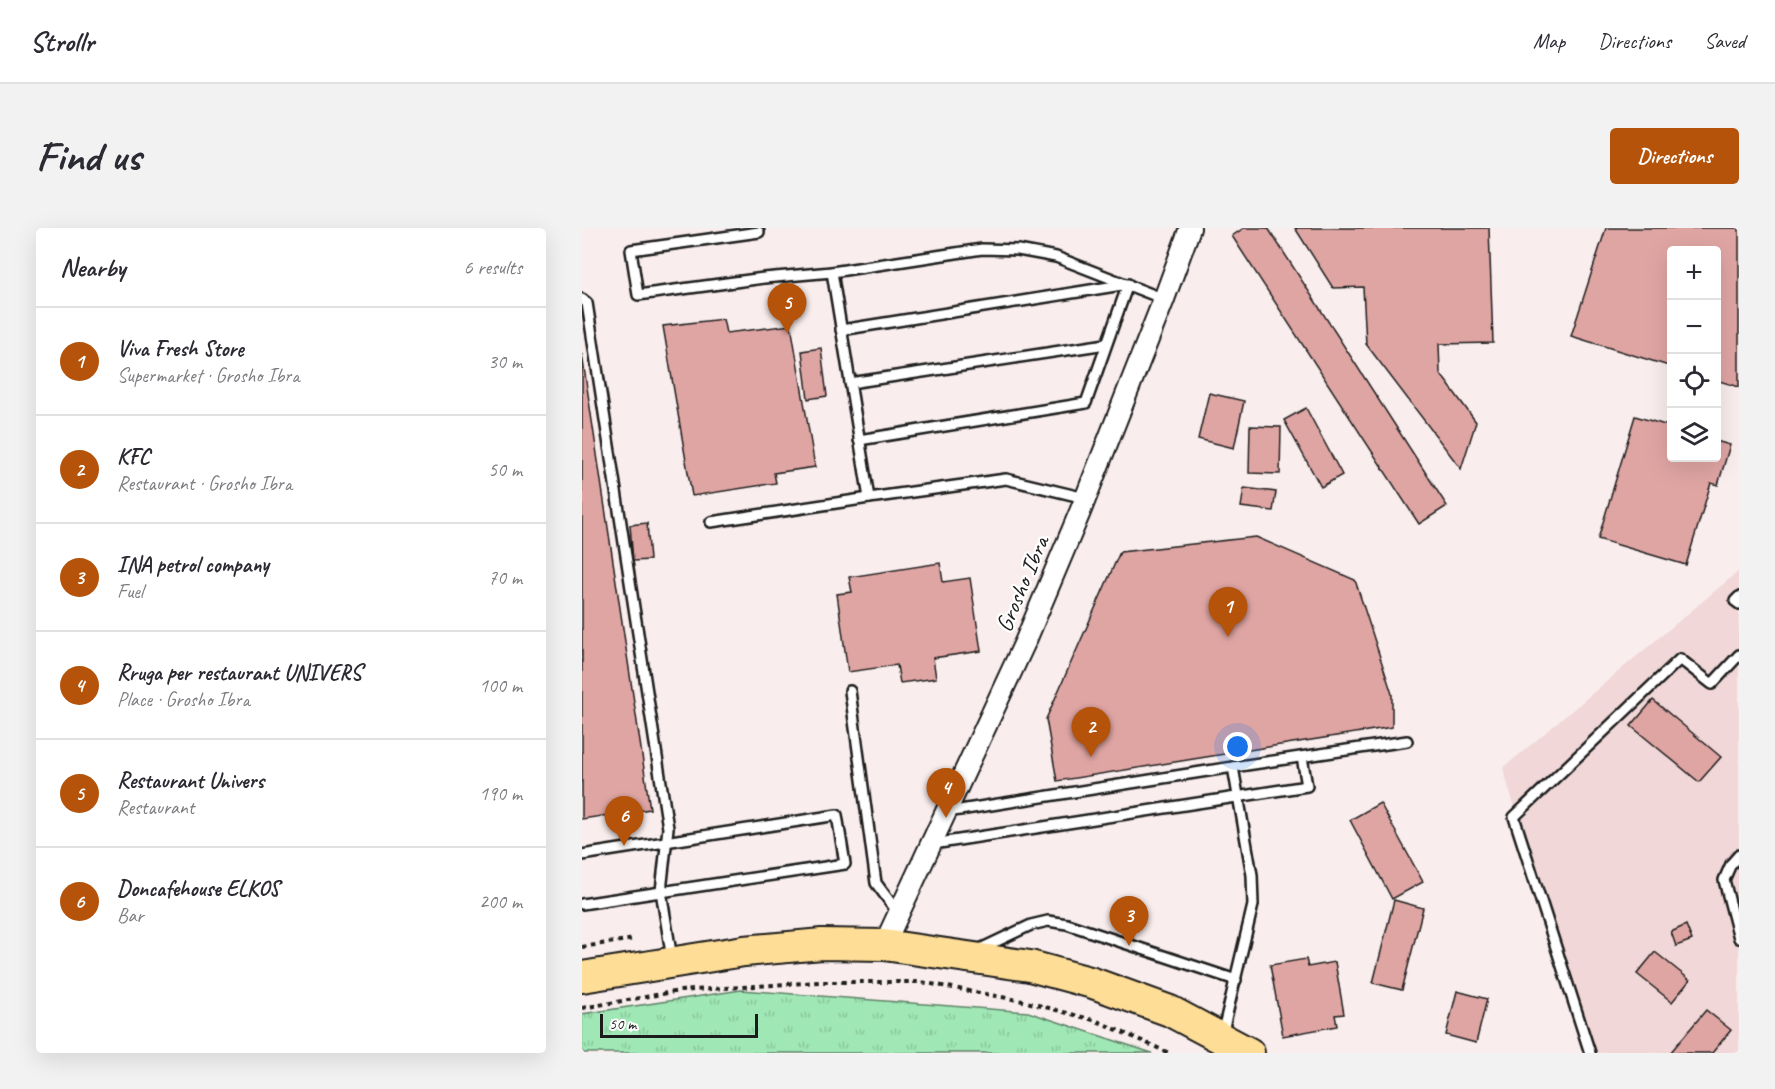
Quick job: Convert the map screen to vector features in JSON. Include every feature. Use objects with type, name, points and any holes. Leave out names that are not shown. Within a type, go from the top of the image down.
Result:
[{"type":"main road","points":[[582,976],[744,951],[822,944],[884,945],[1030,966],[1093,983],[1170,1011],[1249,1053]]},
{"type":"street","name":"Grosho Ibra","points":[[884,945],[1026,640],[1164,299],[1185,230]]},
{"type":"lane","points":[[759,232],[631,250],[638,294],[832,272],[982,249],[1018,250],[1056,257],[1164,299]]},
{"type":"lane","points":[[832,272],[869,498]]},
{"type":"lane","points":[[841,330],[1128,284]]},
{"type":"lane","points":[[859,440],[1086,404],[1128,284]]},
{"type":"lane","points":[[582,300],[587,303],[668,828],[661,891],[672,962]]},
{"type":"lane","points":[[850,383],[1107,344]]},
{"type":"lane","points":[[711,522],[1006,479],[1085,498]]},
{"type":"lane","points":[[1739,597],[1735,601],[1739,604]]},
{"type":"lane","points":[[1590,1053],[1514,817],[1680,659],[1712,684],[1739,655]]},
{"type":"lane","points":[[850,691],[876,883],[899,914]]},
{"type":"lane","points":[[947,812],[1407,741]]},
{"type":"lane","points":[[932,844],[1307,786],[1302,757]]},
{"type":"lane","points":[[1222,1038],[1253,905],[1252,875],[1233,767]]},
{"type":"lane","points":[[582,855],[837,815],[844,864],[582,904]]},
{"type":"lane","points":[[1739,855],[1731,864],[1724,880],[1739,939]]},
{"type":"lane","points":[[966,956],[1031,925],[1048,921],[1067,924],[1236,980]]},
{"type":"path","points":[[582,947],[633,939]]},
{"type":"path","points":[[582,1008],[679,991],[819,982],[921,982],[1023,1001],[1096,1021],[1169,1053]]},
{"type":"shaded area","points":[[1739,571],[1739,1053],[1587,1053],[1503,768]]},
{"type":"green space","points":[[741,990],[1028,1012],[1152,1053],[582,1053],[582,1014]]},
{"type":"building","points":[[1244,228],[1268,228],[1447,506],[1419,524],[1232,236]]},
{"type":"building","points":[[1295,228],[1489,228],[1493,343],[1439,344],[1440,373],[1476,422],[1461,469],[1366,344],[1363,287],[1333,288]]},
{"type":"building","points":[[1606,228],[1739,228],[1739,387],[1721,382],[1721,246],[1667,246],[1667,365],[1571,336]]},
{"type":"building","points":[[723,319],[726,333],[791,325],[815,467],[774,473],[776,483],[692,496],[663,326]]},
{"type":"building","points":[[821,348],[827,396],[808,399],[802,351]]},
{"type":"building","points":[[582,354],[650,809],[582,819]]},
{"type":"building","points":[[1209,393],[1244,401],[1234,448],[1198,439]]},
{"type":"building","points":[[1306,408],[1342,475],[1321,487],[1284,420]]},
{"type":"building","points":[[1635,416],[1667,426],[1667,462],[1721,462],[1721,442],[1730,445],[1718,485],[1711,483],[1686,565],[1598,539]]},
{"type":"building","points":[[1250,426],[1281,427],[1280,474],[1249,473]]},
{"type":"building","points":[[1244,488],[1276,492],[1273,511],[1241,507]]},
{"type":"building","points":[[647,523],[650,560],[633,561],[630,525]]},
{"type":"building","points":[[1256,537],[1355,580],[1392,694],[1392,727],[1057,781],[1046,719],[1120,552]]},
{"type":"building","points":[[940,563],[943,582],[970,578],[981,651],[933,658],[936,678],[900,683],[897,665],[848,672],[837,594],[852,592],[849,577]]},
{"type":"building","points":[[1653,700],[1721,757],[1699,782],[1631,726]]},
{"type":"building","points":[[1380,803],[1423,882],[1392,899],[1350,820]]},
{"type":"building","points":[[1394,900],[1423,908],[1402,990],[1373,983]]},
{"type":"building","points":[[1686,925],[1692,940],[1676,946],[1671,932]]},
{"type":"building","points":[[1655,952],[1690,980],[1672,1002],[1637,974]]},
{"type":"building","points":[[1306,959],[1308,967],[1335,962],[1344,1014],[1335,1015],[1337,1026],[1283,1036],[1270,965]]},
{"type":"building","points":[[1457,991],[1487,999],[1476,1043],[1446,1035]]},
{"type":"building","points":[[1706,1010],[1731,1030],[1712,1053],[1670,1053]]},
{"type":"place","name":"Restaurant Univers","points":[[787,333]]},
{"type":"place","name":"Viva Fresh Store","points":[[1228,637]]},
{"type":"place","name":"KFC","points":[[1091,757]]},
{"type":"place","name":"Rruga per restaurant UNIVERS","points":[[946,818]]},
{"type":"place","name":"Doncafehouse ELKOS","points":[[624,846]]},
{"type":"place","name":"INA petrol company","points":[[1129,946]]}]
